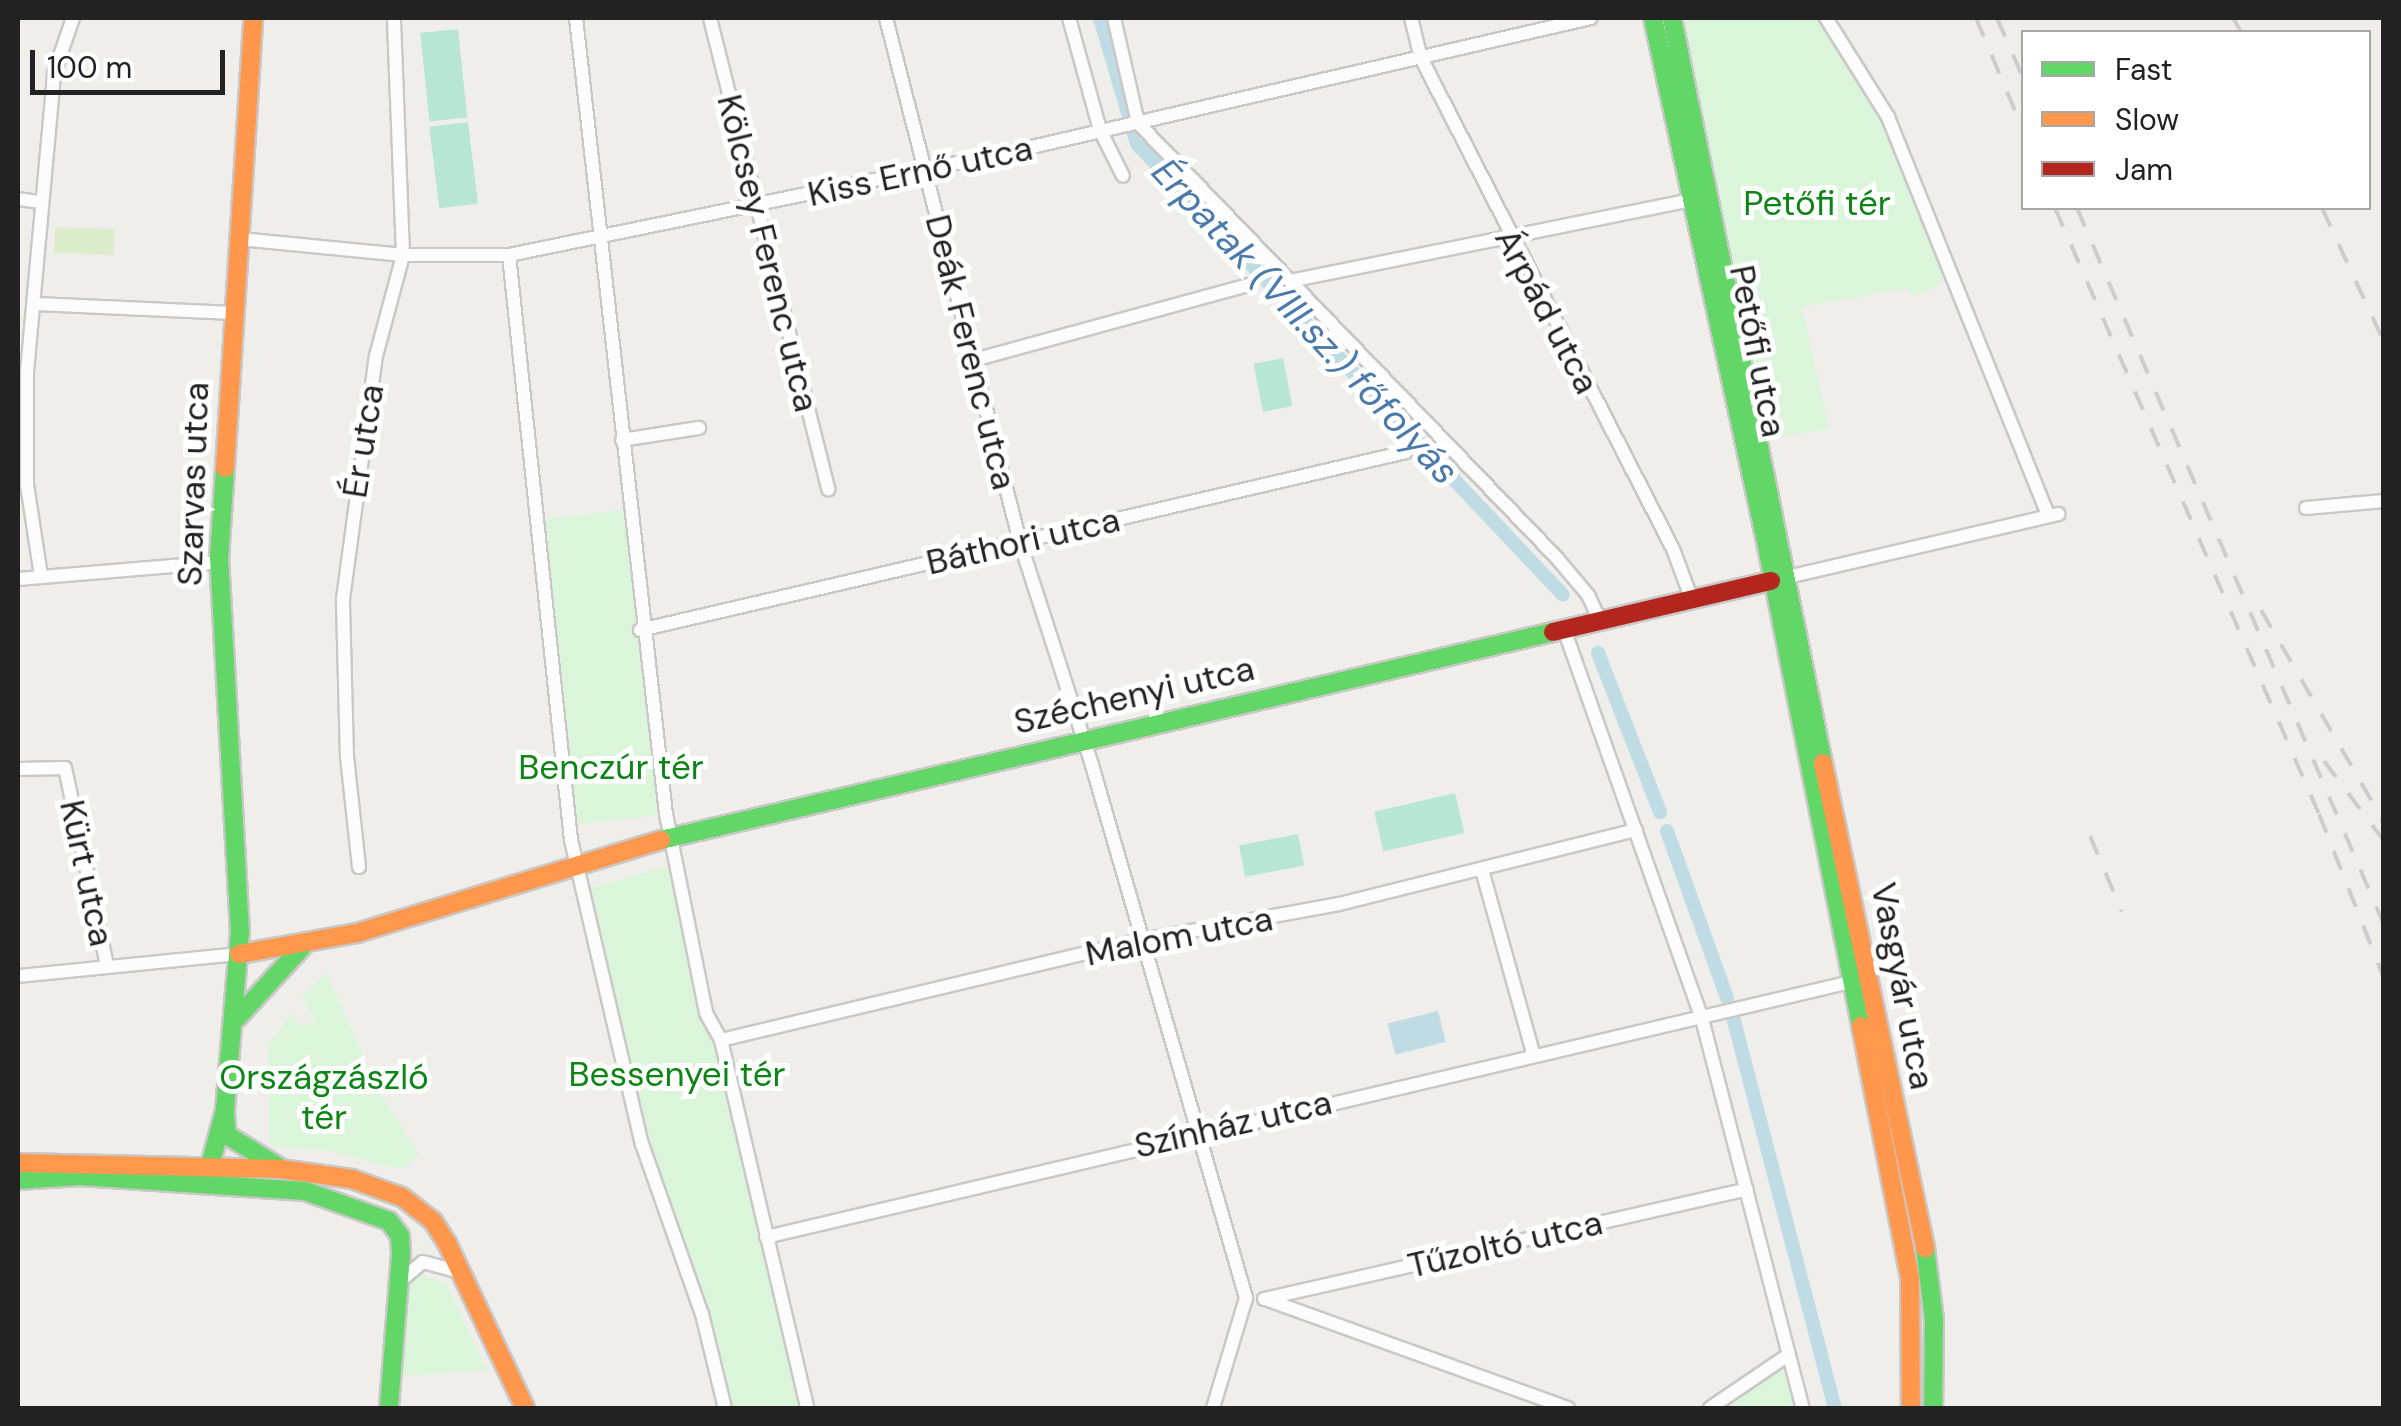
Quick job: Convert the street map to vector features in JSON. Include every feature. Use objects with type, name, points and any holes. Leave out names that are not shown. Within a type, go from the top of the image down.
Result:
[{"type":"street","points":[[41,576],[27,485],[28,372],[37,304],[40,202],[54,74],[74,18]]},
{"type":"street","name":"Szarvas utca","points":[[240,954],[220,562],[253,18]]},
{"type":"street","name":"Ér utca","points":[[358,867],[347,757],[344,599],[355,477],[403,254],[394,18]]},
{"type":"street","points":[[576,18],[603,234],[640,630],[670,837],[706,1013],[721,1040],[808,1408]]},
{"type":"street","name":"Kölcsey Ferenc utca","points":[[710,18],[828,489]]},
{"type":"street","name":"Deák Ferenc utca","points":[[886,18],[1020,542],[1246,1298]]},
{"type":"street","points":[[1068,18],[1123,176]]},
{"type":"street","points":[[1114,18],[1135,123],[1556,557],[1588,595],[1600,622]]},
{"type":"street","name":"Árpád utca","points":[[1411,18],[1420,58],[1505,232],[1673,548],[1692,600]]},
{"type":"street","name":"Kiss Ernő utca","points":[[240,239],[403,254],[509,255],[924,170],[1591,18]]},
{"type":"street","name":"Petőfi utca","points":[[1653,18],[1779,579]]},
{"type":"street","name":"Petőfi utca","points":[[1672,18],[1779,579]]},
{"type":"street","name":"Széchenyi utca","points":[[240,954],[302,947],[577,868],[670,837],[2054,515],[1888,117],[1826,18]]},
{"type":"street","points":[[1290,280],[1505,232],[1695,198]]},
{"type":"street","points":[[18,199],[40,202]]},
{"type":"street","points":[[509,255],[577,868],[642,1144],[702,1314],[725,1408]]},
{"type":"street","points":[[974,360],[1249,285]]},
{"type":"street","points":[[37,304],[233,313]]},
{"type":"street","points":[[622,440],[699,428]]},
{"type":"street","name":"Báthori utca","points":[[640,630],[1406,452]]},
{"type":"street","points":[[2306,508],[2384,500]]},
{"type":"street","points":[[18,579],[220,562]]},
{"type":"street","name":"Vasgyár utca","points":[[1779,579],[1860,980],[1910,1278],[1911,1408]]},
{"type":"street","points":[[1564,628],[1701,1015],[1803,1408]]},
{"type":"street","name":"Kürt utca","points":[[18,769],[64,768],[107,966]]},
{"type":"street","name":"Malom utca","points":[[721,1040],[1141,940],[1288,916],[1636,830]]},
{"type":"street","points":[[1482,870],[1534,1053]]},
{"type":"street","points":[[237,1018],[302,947]]},
{"type":"street","points":[[18,976],[240,954],[237,1018],[225,1110],[207,1175]]},
{"type":"street","name":"Vasgyár utca","points":[[1860,980],[1920,1217],[1934,1320],[1933,1408]]},
{"type":"street","name":"Színház utca","points":[[766,1237],[1197,1132],[1860,980]]},
{"type":"street","points":[[225,1110],[227,1134],[280,1169]]},
{"type":"street","points":[[18,1163],[207,1175],[304,1191],[389,1221],[400,1236],[388,1408]]},
{"type":"street","points":[[18,1180],[280,1169],[352,1179],[402,1196],[434,1220],[464,1273],[526,1408]]},
{"type":"street","name":"Tűzoltó utca","points":[[1264,1299],[1747,1190]]},
{"type":"street","points":[[398,1282],[422,1262],[464,1273]]},
{"type":"street","points":[[1212,1408],[1246,1298],[1264,1299],[1568,1408]]},
{"type":"street","points":[[1710,1408],[1788,1355]]},
{"type":"green space","name":"Petőfi tér","points":[[1681,18],[1825,18],[1885,117],[1950,271],[1937,287],[1911,297],[1908,288],[1802,307],[1829,429],[1769,439]]},
{"type":"green space","points":[[458,29],[467,118],[430,121],[420,33]]},
{"type":"green space","points":[[468,122],[478,203],[439,208],[429,127]]},
{"type":"green space","points":[[55,227],[115,229],[114,255],[54,253]]},
{"type":"green space","points":[[1283,358],[1292,406],[1263,412],[1254,364]]},
{"type":"green space","name":"Benczúr tér","points":[[631,509],[668,814],[574,825],[537,521]]},
{"type":"green space","points":[[1455,793],[1464,833],[1383,852],[1374,812]]},
{"type":"green space","points":[[1298,834],[1304,865],[1245,877],[1239,845]]},
{"type":"green space","name":"Bessenyei tér","points":[[677,864],[706,1013],[721,1040],[807,1408],[725,1408],[702,1314],[642,1144],[584,890]]},
{"type":"green space","name":"Országzászló tér","points":[[327,973],[376,1087],[419,1154],[398,1169],[327,1150],[270,1147],[268,1046],[292,1013],[301,1027],[315,1020],[302,996]]},
{"type":"green space","points":[[420,1274],[447,1285],[487,1370],[402,1376],[408,1284]]},
{"type":"green space","points":[[1788,1355],[1803,1408],[1710,1408]]},
{"type":"water","points":[[1438,1011],[1446,1042],[1395,1055],[1388,1024]]},
{"type":"waterway","name":"Érpatak (VIII.sz.) főfolyás","points":[[1100,18],[1137,144],[1563,595]]},
{"type":"waterway","name":"Érpatak (VIII.sz.) főfolyás","points":[[1598,653],[1660,812]]},
{"type":"waterway","name":"Érpatak (VIII.sz.) főfolyás","points":[[1667,831],[1727,998]]},
{"type":"waterway","name":"Érpatak (VIII.sz.) főfolyás","points":[[1733,1017],[1835,1408]]},
{"type":"railway","points":[[1976,18],[2021,125]]},
{"type":"railway","points":[[1997,18],[2021,73]]},
{"type":"railway","points":[[2233,18],[2240,30]]},
{"type":"railway","points":[[2056,210],[2319,814],[2384,978]]},
{"type":"railway","points":[[2078,210],[2384,925]]},
{"type":"railway","points":[[2323,210],[2382,338]]},
{"type":"railway","points":[[2261,610],[2384,822]]},
{"type":"railway","points":[[2324,761],[2384,841]]},
{"type":"railway","points":[[2090,836],[2122,912]]},
{"type":"traffic: fast","points":[[1653,18],[1766,541],[1861,1026]]},
{"type":"traffic: fast","points":[[1672,18],[1823,763]]},
{"type":"traffic: fast","points":[[205,1184],[225,1110],[240,932],[219,559],[225,468]]},
{"type":"traffic: fast","points":[[661,840],[1553,632]]},
{"type":"traffic: fast","points":[[237,1018],[302,947]]},
{"type":"traffic: fast","points":[[225,1113],[227,1135],[280,1168]]},
{"type":"traffic: fast","points":[[18,1180],[80,1176],[305,1191],[389,1221],[400,1236],[401,1254],[389,1408]]},
{"type":"traffic: fast","points":[[1925,1248],[1934,1319],[1933,1408]]},
{"type":"traffic: slow","points":[[225,468],[253,18]]},
{"type":"traffic: slow","points":[[1823,763],[1925,1248]]},
{"type":"traffic: slow","points":[[239,954],[357,933],[661,840]]},
{"type":"traffic: slow","points":[[1861,1026],[1910,1278],[1911,1408]]},
{"type":"traffic: slow","points":[[18,1163],[280,1169],[352,1179],[402,1197],[433,1221],[447,1243],[525,1408]]},
{"type":"traffic: jam","points":[[1553,632],[1771,581]]}]
